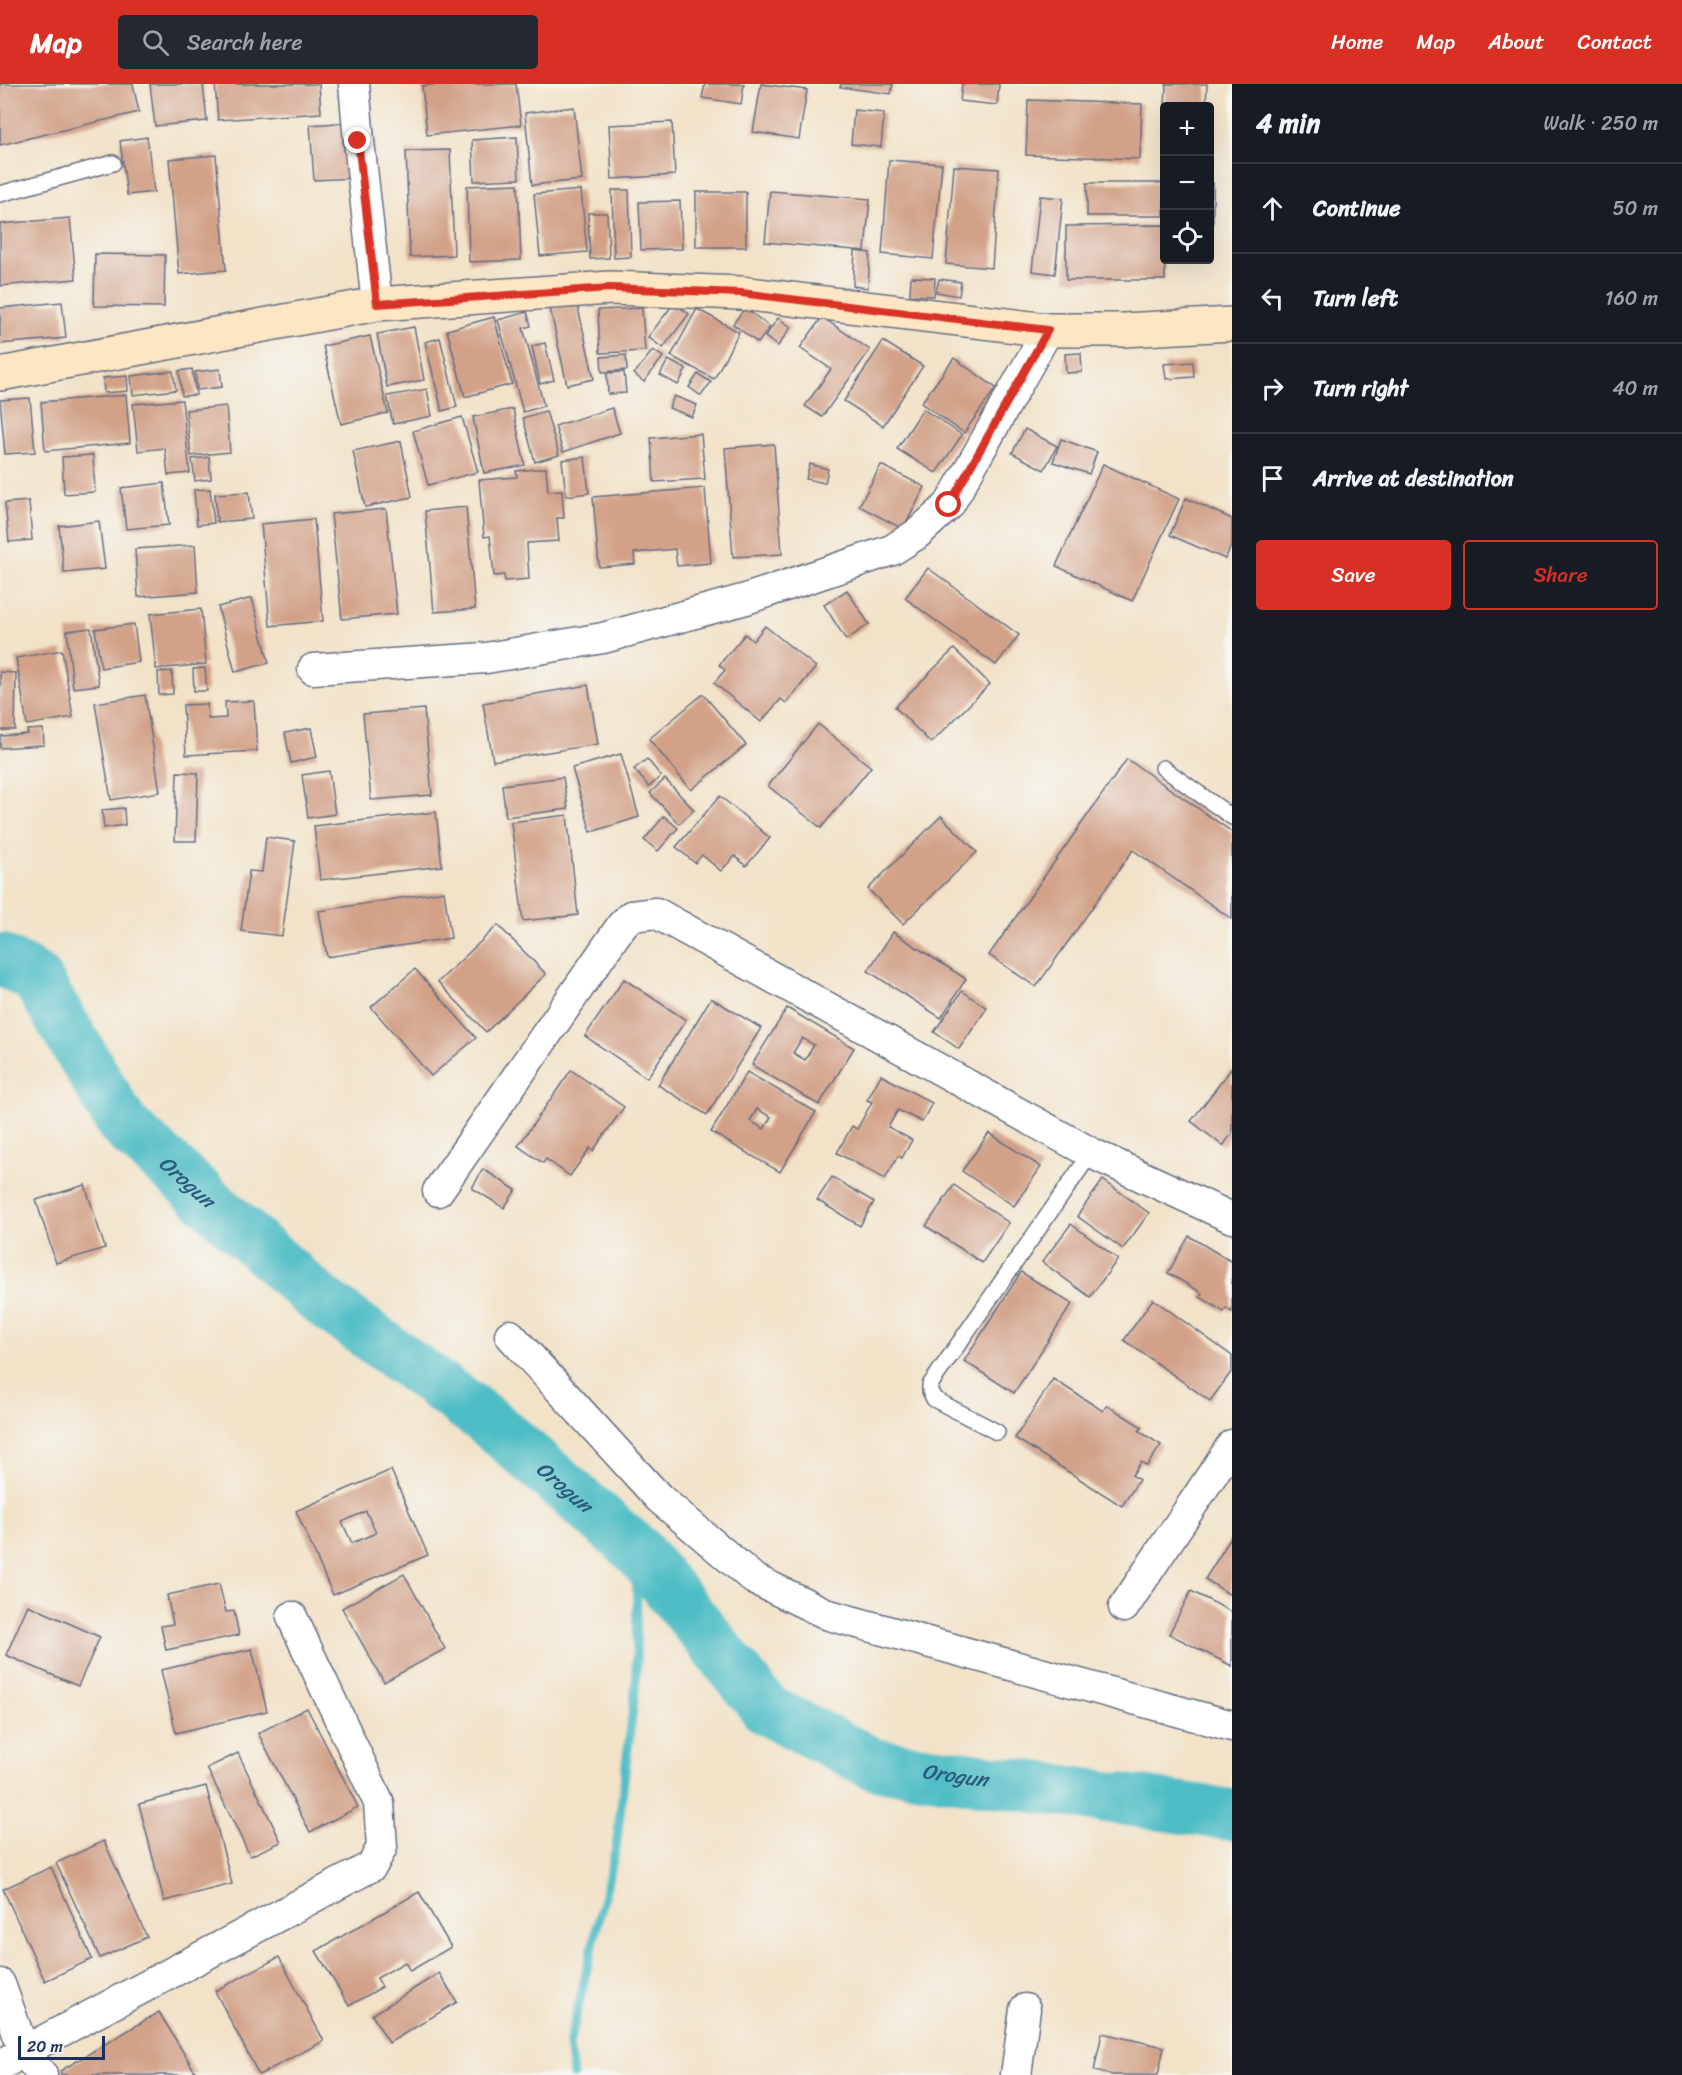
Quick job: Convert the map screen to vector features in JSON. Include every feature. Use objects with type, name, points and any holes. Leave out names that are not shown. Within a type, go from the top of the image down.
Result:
[{"type":"main road","points":[[0,374],[377,304],[610,288],[741,293],[1048,330],[1124,330],[1232,324]]},
{"type":"street","points":[[354,84],[358,141],[377,304]]},
{"type":"street","points":[[313,669],[486,658],[603,638],[746,599],[892,550],[917,534],[949,505],[1048,330]]},
{"type":"street","points":[[438,1191],[622,925],[631,916],[656,913],[1091,1153],[1232,1218]]},
{"type":"street","points":[[510,1335],[659,1498],[754,1579],[829,1615],[1232,1726]]},
{"type":"street","points":[[1124,1607],[1232,1445]]},
{"type":"street","points":[[12,2058],[372,1866],[382,1847],[379,1803],[292,1617]]},
{"type":"street","points":[[0,1984],[12,2058]]},
{"type":"street","points":[[1016,2075],[1025,2009]]},
{"type":"street","points":[[12,2058],[42,2075]]},
{"type":"lane","points":[[0,194],[113,163]]},
{"type":"lane","points":[[1163,768],[1232,817]]},
{"type":"lane","points":[[997,1432],[934,1399],[930,1385],[1091,1153]]},
{"type":"building","points":[[0,84],[133,84],[139,112],[0,145]]},
{"type":"building","points":[[150,84],[203,84],[207,121],[155,126]]},
{"type":"building","points":[[215,84],[319,84],[321,113],[218,120]]},
{"type":"building","points":[[516,84],[521,125],[427,135],[422,86]]},
{"type":"building","points":[[705,84],[744,84],[741,104],[702,98]]},
{"type":"building","points":[[761,84],[807,90],[799,139],[753,132]]},
{"type":"building","points":[[841,84],[893,84],[891,94],[840,87]]},
{"type":"building","points":[[962,84],[999,84],[997,105],[960,101]]},
{"type":"building","points":[[1166,84],[1207,84],[1206,102],[1165,102]]},
{"type":"building","points":[[1028,100],[1142,104],[1140,159],[1026,155]]},
{"type":"building","points":[[574,107],[582,180],[532,185],[525,113]]},
{"type":"building","points":[[854,110],[884,113],[881,147],[851,144]]},
{"type":"building","points":[[352,122],[356,178],[314,180],[310,125]]},
{"type":"building","points":[[672,122],[675,175],[612,179],[609,125]]},
{"type":"building","points":[[147,137],[154,192],[127,195],[120,141]]},
{"type":"building","points":[[517,137],[519,179],[474,181],[472,140]]},
{"type":"building","points":[[450,150],[454,255],[410,257],[406,151]]},
{"type":"building","points":[[216,155],[226,270],[179,274],[169,159]]},
{"type":"building","points":[[889,160],[942,164],[933,259],[882,254]]},
{"type":"building","points":[[954,166],[999,169],[992,268],[946,264]]},
{"type":"building","points":[[1087,183],[1160,183],[1160,216],[1087,216]]},
{"type":"building","points":[[518,184],[521,260],[469,262],[467,186]]},
{"type":"building","points":[[581,190],[587,252],[540,256],[534,194]]},
{"type":"building","points":[[612,190],[629,190],[631,257],[614,258]]},
{"type":"building","points":[[770,191],[870,199],[865,251],[765,242]]},
{"type":"building","points":[[696,192],[746,192],[746,247],[696,247]]},
{"type":"building","points":[[1040,196],[1063,198],[1055,274],[1032,271]]},
{"type":"building","points":[[680,201],[682,249],[641,250],[639,202]]},
{"type":"building","points":[[588,213],[607,213],[609,258],[590,259]]},
{"type":"building","points":[[70,218],[76,279],[0,286],[0,224]]},
{"type":"building","points":[[1160,225],[1160,264],[1165,264],[1165,280],[1066,280],[1066,226]]},
{"type":"building","points":[[855,251],[870,253],[868,288],[853,286]]},
{"type":"building","points":[[95,254],[165,255],[164,307],[94,306]]},
{"type":"building","points":[[911,277],[935,278],[934,296],[910,295]]},
{"type":"building","points":[[939,279],[961,282],[959,296],[936,292]]},
{"type":"building","points":[[62,302],[66,338],[0,344],[0,308]]},
{"type":"building","points":[[577,303],[594,379],[567,385],[550,308]]},
{"type":"building","points":[[674,303],[689,314],[663,348],[648,337]]},
{"type":"building","points":[[642,308],[645,351],[600,353],[598,310]]},
{"type":"building","points":[[745,308],[770,327],[758,343],[733,324]]},
{"type":"building","points":[[697,309],[739,332],[714,379],[671,356]]},
{"type":"building","points":[[527,312],[531,326],[523,328],[544,406],[523,412],[498,320]]},
{"type":"building","points":[[494,317],[512,384],[465,397],[447,330]]},
{"type":"building","points":[[822,317],[870,350],[822,417],[805,406],[831,369],[800,348]]},
{"type":"building","points":[[778,318],[791,327],[778,346],[765,337]]},
{"type":"building","points":[[414,327],[424,380],[387,387],[377,334]]},
{"type":"building","points":[[370,336],[388,413],[341,424],[323,346]]},
{"type":"building","points":[[440,338],[457,407],[442,411],[425,342]]},
{"type":"building","points":[[883,341],[923,366],[883,426],[844,401]]},
{"type":"building","points":[[545,343],[554,380],[540,384],[532,346]]},
{"type":"building","points":[[653,350],[663,357],[644,382],[634,374]]},
{"type":"building","points":[[1081,353],[1082,372],[1066,373],[1065,354]]},
{"type":"building","points":[[626,355],[627,370],[602,372],[601,357]]},
{"type":"building","points":[[954,358],[996,388],[964,433],[921,403]]},
{"type":"building","points":[[668,360],[686,369],[678,385],[660,375]]},
{"type":"building","points":[[1193,362],[1194,377],[1166,379],[1164,364]]},
{"type":"building","points":[[192,369],[196,395],[182,396],[179,371]]},
{"type":"building","points":[[220,369],[222,387],[197,390],[195,372]]},
{"type":"building","points":[[173,371],[176,390],[133,395],[131,376]]},
{"type":"building","points":[[624,372],[626,393],[608,394],[607,373]]},
{"type":"building","points":[[698,374],[711,382],[701,396],[689,387]]},
{"type":"building","points":[[127,376],[128,391],[104,393],[103,378]]},
{"type":"building","points":[[427,389],[432,416],[393,424],[387,396]]},
{"type":"building","points":[[126,395],[130,443],[45,451],[41,402]]},
{"type":"building","points":[[674,396],[697,405],[692,417],[669,408]]},
{"type":"building","points":[[30,398],[35,452],[5,454],[0,400]]},
{"type":"building","points":[[182,400],[190,473],[168,475],[165,448],[138,451],[133,404]]},
{"type":"building","points":[[226,406],[230,452],[191,456],[186,410]]},
{"type":"building","points":[[612,408],[620,433],[563,452],[555,426]]},
{"type":"building","points":[[513,409],[525,465],[484,473],[473,417]]},
{"type":"building","points":[[923,409],[962,435],[936,473],[897,449]]},
{"type":"building","points":[[546,411],[559,455],[535,462],[523,418]]},
{"type":"building","points":[[462,417],[478,472],[428,485],[413,431]]},
{"type":"building","points":[[1025,429],[1057,446],[1044,470],[1012,453]]},
{"type":"building","points":[[701,434],[705,479],[654,482],[651,438]]},
{"type":"building","points":[[1061,439],[1097,452],[1089,474],[1053,462]]},
{"type":"building","points":[[401,441],[412,497],[365,507],[353,451]]},
{"type":"building","points":[[774,444],[782,554],[733,557],[725,448]]},
{"type":"building","points":[[93,455],[95,492],[64,494],[62,457]]},
{"type":"building","points":[[209,457],[211,479],[195,481],[192,459]]},
{"type":"building","points":[[585,457],[589,493],[566,496],[562,460]]},
{"type":"building","points":[[810,464],[828,469],[825,483],[806,479]]},
{"type":"building","points":[[1103,464],[1179,499],[1132,601],[1056,566]]},
{"type":"building","points":[[881,465],[925,487],[903,529],[859,506]]},
{"type":"building","points":[[546,468],[548,491],[562,490],[564,518],[557,518],[559,541],[527,543],[529,579],[505,581],[504,575],[494,576],[490,536],[484,537],[479,480],[517,477],[516,471]]},
{"type":"building","points":[[164,483],[169,525],[126,529],[121,488]]},
{"type":"building","points":[[705,488],[711,563],[677,566],[675,549],[634,553],[635,564],[599,567],[593,497]]},
{"type":"building","points":[[210,489],[214,523],[197,525],[194,490]]},
{"type":"building","points":[[249,492],[252,519],[217,522],[215,494]]},
{"type":"building","points":[[1186,498],[1232,519],[1232,544],[1225,559],[1170,535]]},
{"type":"building","points":[[29,501],[32,540],[9,542],[5,503]]},
{"type":"building","points":[[466,507],[475,609],[434,612],[425,511]]},
{"type":"building","points":[[386,509],[397,614],[342,619],[331,514]]},
{"type":"building","points":[[314,519],[323,621],[270,626],[261,524]]},
{"type":"building","points":[[99,521],[105,569],[64,573],[59,526]]},
{"type":"building","points":[[195,545],[198,592],[138,597],[135,549]]},
{"type":"building","points":[[928,568],[1019,635],[996,665],[905,598]]},
{"type":"building","points":[[847,590],[869,624],[846,640],[824,605]]},
{"type":"building","points":[[252,598],[269,663],[235,672],[218,607]]},
{"type":"building","points":[[201,609],[206,664],[156,669],[150,614]]},
{"type":"building","points":[[134,624],[139,662],[101,668],[95,629]]},
{"type":"building","points":[[765,626],[816,667],[786,703],[781,699],[761,722],[714,683],[725,670],[719,665],[745,634],[753,641]]},
{"type":"building","points":[[91,628],[99,685],[73,688],[67,631]]},
{"type":"building","points":[[954,649],[990,684],[931,743],[895,707]]},
{"type":"building","points":[[62,650],[73,717],[27,725],[16,658]]},
{"type":"building","points":[[205,668],[207,691],[194,691],[193,669]]},
{"type":"building","points":[[172,671],[173,694],[159,695],[158,672]]},
{"type":"building","points":[[0,672],[16,673],[15,730],[0,730]]},
{"type":"building","points":[[588,685],[598,744],[493,761],[483,703]]},
{"type":"building","points":[[703,694],[746,745],[691,790],[649,739]]},
{"type":"building","points":[[145,695],[160,792],[111,800],[95,703]]},
{"type":"building","points":[[254,701],[257,751],[186,755],[183,705],[207,704],[208,719],[226,718],[225,702]]},
{"type":"building","points":[[424,709],[432,795],[371,800],[363,714]]},
{"type":"building","points":[[818,724],[871,767],[821,828],[768,786]]},
{"type":"building","points":[[311,728],[317,757],[291,763],[285,733]]},
{"type":"building","points":[[43,729],[44,745],[0,748],[0,736],[28,734],[27,730]]},
{"type":"building","points":[[621,754],[639,817],[591,832],[572,768]]},
{"type":"building","points":[[647,759],[661,776],[649,787],[634,769]]},
{"type":"building","points":[[1127,759],[1232,832],[1232,919],[1133,850],[1036,987],[989,955]]},
{"type":"building","points":[[329,771],[335,814],[308,818],[302,775]]},
{"type":"building","points":[[177,772],[198,773],[196,841],[175,841]]},
{"type":"building","points":[[563,777],[568,809],[506,817],[502,785]]},
{"type":"building","points":[[665,779],[694,810],[679,824],[650,793]]},
{"type":"building","points":[[720,796],[770,838],[746,866],[735,856],[721,871],[702,855],[695,863],[676,847]]},
{"type":"building","points":[[124,808],[125,825],[104,828],[102,810]]},
{"type":"building","points":[[436,812],[442,866],[320,880],[314,826]]},
{"type":"building","points":[[567,815],[578,915],[523,921],[511,822]]},
{"type":"building","points":[[664,816],[678,828],[658,851],[644,840]]},
{"type":"building","points":[[941,816],[977,852],[903,924],[868,889]]},
{"type":"building","points":[[266,837],[295,841],[282,936],[241,931],[249,871],[262,872]]},
{"type":"building","points":[[444,891],[451,938],[327,957],[319,911]]},
{"type":"building","points":[[498,925],[546,974],[486,1032],[438,982]]},
{"type":"building","points":[[893,932],[966,979],[941,1018],[868,971]]},
{"type":"building","points":[[415,969],[476,1038],[431,1076],[371,1007]]},
{"type":"building","points":[[624,979],[686,1020],[647,1078],[585,1036]]},
{"type":"building","points":[[962,991],[987,1008],[959,1049],[934,1032]]},
{"type":"building","points":[[711,998],[761,1028],[707,1115],[658,1085]]},
{"type":"building","points":[[787,1008],[854,1048],[819,1105],[752,1065]],"holes":[[[802,1038],[814,1045],[805,1060],[793,1053]]]},
{"type":"building","points":[[1232,1068],[1232,1133],[1223,1146],[1191,1121]]},
{"type":"building","points":[[571,1070],[624,1107],[593,1151],[590,1148],[570,1176],[546,1159],[543,1163],[518,1146]]},
{"type":"building","points":[[747,1072],[816,1112],[780,1172],[711,1132]],"holes":[[[757,1109],[771,1117],[764,1129],[750,1121]]]},
{"type":"building","points":[[881,1075],[932,1103],[922,1122],[898,1110],[888,1127],[912,1140],[902,1158],[898,1156],[885,1179],[837,1153],[852,1126],[857,1129],[872,1102],[867,1100]]},
{"type":"building","points":[[989,1133],[1041,1167],[1014,1206],[962,1171]]},
{"type":"building","points":[[483,1169],[516,1190],[504,1208],[472,1188]]},
{"type":"building","points":[[832,1177],[874,1202],[860,1226],[817,1200]]},
{"type":"building","points":[[1103,1180],[1149,1213],[1123,1249],[1077,1216]]},
{"type":"building","points":[[85,1185],[105,1248],[56,1263],[36,1200]]},
{"type":"building","points":[[954,1185],[1009,1223],[982,1263],[926,1226]]},
{"type":"building","points":[[1071,1224],[1118,1259],[1090,1297],[1042,1262]]},
{"type":"building","points":[[1189,1236],[1232,1262],[1232,1312],[1226,1308],[1224,1312],[1200,1297],[1202,1293],[1168,1273]]},
{"type":"building","points":[[1021,1272],[1072,1304],[1014,1393],[964,1361]]},
{"type":"building","points":[[1153,1299],[1232,1356],[1232,1371],[1210,1401],[1124,1340]]},
{"type":"building","points":[[1053,1379],[1103,1411],[1107,1405],[1142,1427],[1139,1431],[1161,1445],[1147,1466],[1141,1462],[1132,1475],[1139,1480],[1122,1506],[1015,1438]]},
{"type":"building","points":[[391,1470],[428,1555],[333,1595],[296,1511]],"holes":[[[366,1511],[376,1533],[352,1543],[342,1522]]]},
{"type":"building","points":[[1232,1536],[1232,1596],[1205,1579]]},
{"type":"building","points":[[404,1574],[445,1649],[384,1682],[342,1608]]},
{"type":"building","points":[[219,1584],[226,1612],[234,1611],[239,1635],[166,1650],[161,1626],[173,1624],[167,1595]]},
{"type":"building","points":[[1191,1591],[1232,1612],[1232,1666],[1169,1634]]},
{"type":"building","points":[[28,1605],[100,1637],[78,1686],[6,1655]]},
{"type":"building","points":[[252,1649],[267,1711],[176,1733],[161,1670]]},
{"type":"building","points":[[307,1708],[358,1807],[310,1832],[258,1733]]},
{"type":"building","points":[[238,1753],[281,1842],[250,1856],[207,1768]]},
{"type":"building","points":[[206,1786],[232,1884],[164,1901],[139,1804]]},
{"type":"building","points":[[104,1841],[147,1937],[100,1958],[56,1863]]},
{"type":"building","points":[[51,1867],[92,1959],[45,1981],[3,1889]]},
{"type":"building","points":[[419,1892],[451,1947],[410,1971],[405,1962],[377,1978],[382,1987],[349,2006],[316,1951]]},
{"type":"building","points":[[279,1957],[324,2041],[259,2075],[215,1991]]},
{"type":"building","points":[[439,1973],[457,2002],[389,2043],[372,2015]]},
{"type":"building","points":[[159,2012],[197,2075],[62,2075],[60,2071]]},
{"type":"building","points":[[1102,2033],[1164,2047],[1158,2075],[1112,2075],[1094,2071]]},
{"type":"waterway","name":"Orogun","points":[[0,959],[36,978],[123,1125],[315,1296],[489,1422],[637,1550],[767,1710],[874,1764],[1232,1815]]},
{"type":"waterway","points":[[573,2075],[569,2045],[616,1847],[636,1682],[637,1550]]},
{"type":"route","points":[[358,141],[377,304],[610,288],[741,293],[1048,330],[949,505]]}]
